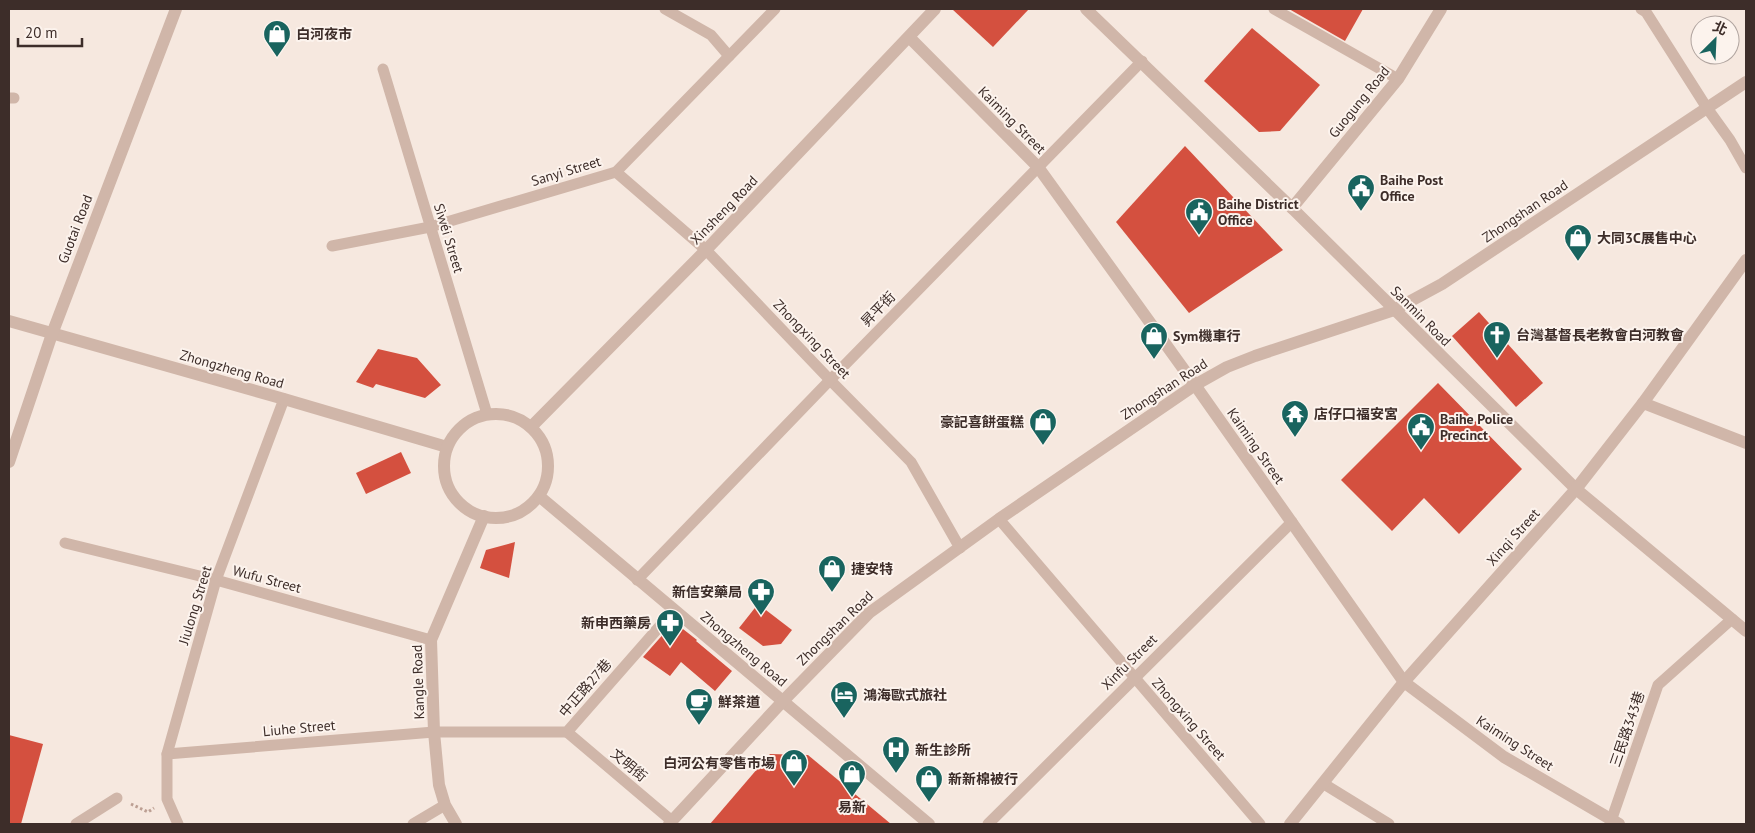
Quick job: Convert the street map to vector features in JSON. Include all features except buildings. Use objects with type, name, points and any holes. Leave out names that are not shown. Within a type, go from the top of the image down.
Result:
[{"type":"street","name":"Guotai Road","points":[[9,462],[52,334],[176,9]]},
{"type":"street","name":"Xinsheng Road","points":[[531,427],[706,250],[910,38],[935,9]]},
{"type":"street","name":"Sanmin Road","points":[[1086,9],[1142,61],[1576,489],[1746,631]]},
{"type":"street","name":"Guogung Road","points":[[1292,208],[1398,79],[1441,9]]},
{"type":"street","name":"Kaiming Street","points":[[910,38],[1038,167],[1195,385],[1404,682],[1504,757],[1613,823]]},
{"type":"street","name":"Zhongshan Road","points":[[670,822],[782,701],[869,613],[999,519],[1195,385],[1227,367],[1394,310],[1442,284],[1746,82]]},
{"type":"street","name":"Xinqi Street","points":[[1290,824],[1404,682],[1576,489],[1644,403],[1746,260]]},
{"type":"street","name":"Zhongzheng Road","points":[[9,321],[447,447]]},
{"type":"street","points":[[1644,403],[1746,443]]},
{"type":"street","points":[[487,414],[502,414],[517,418],[531,427],[540,439],[546,452],[548,468],[539,496],[528,507],[514,515],[499,518],[484,516],[470,511],[458,502],[449,490],[443,461],[453,435],[474,418],[487,414]]},
{"type":"street","name":"Zhongzheng Road","points":[[539,496],[929,824]]},
{"type":"street","name":"Kangle Road","points":[[456,824],[444,805],[439,785],[434,732],[431,640],[484,516]]},
{"type":"lane","points":[[665,9],[711,35],[730,56]]},
{"type":"lane","name":"Sanyi Street","points":[[332,246],[430,227],[616,172],[775,9]]},
{"type":"lane","points":[[1274,9],[1398,79]]},
{"type":"lane","points":[[1645,10],[1707,108],[1730,140],[1746,168]]},
{"type":"lane","name":"昇平街","points":[[637,580],[1142,61]]},
{"type":"lane","name":"Sìwéi Street","points":[[383,69],[487,414]]},
{"type":"lane","name":"Zhongxing Street","points":[[616,172],[706,250],[830,380],[912,462],[960,548]]},
{"type":"lane","name":"Jiulong Street","points":[[178,824],[167,799],[167,754],[216,580],[284,399]]},
{"type":"lane","name":"Zhongxing Street","points":[[999,519],[1260,824]]},
{"type":"lane","name":"Xinfu Street","points":[[988,824],[1292,522]]},
{"type":"lane","name":"Wufu Street","points":[[65,543],[216,580],[431,640]]},
{"type":"lane","name":"中正路27巷","points":[[434,732],[567,732],[674,610]]},
{"type":"lane","name":"三民路343巷","points":[[1613,823],[1658,685],[1732,619]]},
{"type":"lane","name":"Liuhe Street","points":[[167,754],[434,732]]},
{"type":"lane","name":"文明街","points":[[567,732],[670,822]]},
{"type":"lane","points":[[1324,784],[1389,824]]},
{"type":"lane","points":[[76,824],[117,798]]},
{"type":"lane","points":[[413,824],[444,805]]},
{"type":"path","points":[[117,798],[148,812],[167,799]]},
{"type":"place","name":"白河夜市","points":[[277,58]]},
{"type":"place","name":"Baihe Post Office","points":[[1361,212]]},
{"type":"place","name":"Baihe District Office","points":[[1199,236]]},
{"type":"place","name":"大同3C展售中心","points":[[1578,262]]},
{"type":"place","name":"台灣基督長老教會白河教會","points":[[1497,359]]},
{"type":"place","name":"Sym機車行","points":[[1154,360]]},
{"type":"place","name":"店仔口福安宮","points":[[1295,438]]},
{"type":"place","name":"豪記喜餅蛋糕","points":[[1043,446]]},
{"type":"place","name":"Baihe Police Precinct","points":[[1421,451]]},
{"type":"place","name":"捷安特","points":[[832,593]]},
{"type":"place","name":"新信安藥局","points":[[761,616]]},
{"type":"place","name":"新申西藥房","points":[[670,647]]},
{"type":"place","name":"鴻海歐式旅社","points":[[844,719]]},
{"type":"place","name":"鮮茶道","points":[[699,726]]},
{"type":"place","name":"新生診所","points":[[896,774]]},
{"type":"place","name":"白河公有零售市場","points":[[794,787]]},
{"type":"place","name":"易新","points":[[852,798]]},
{"type":"place","name":"新新棉被行","points":[[929,803]]}]
